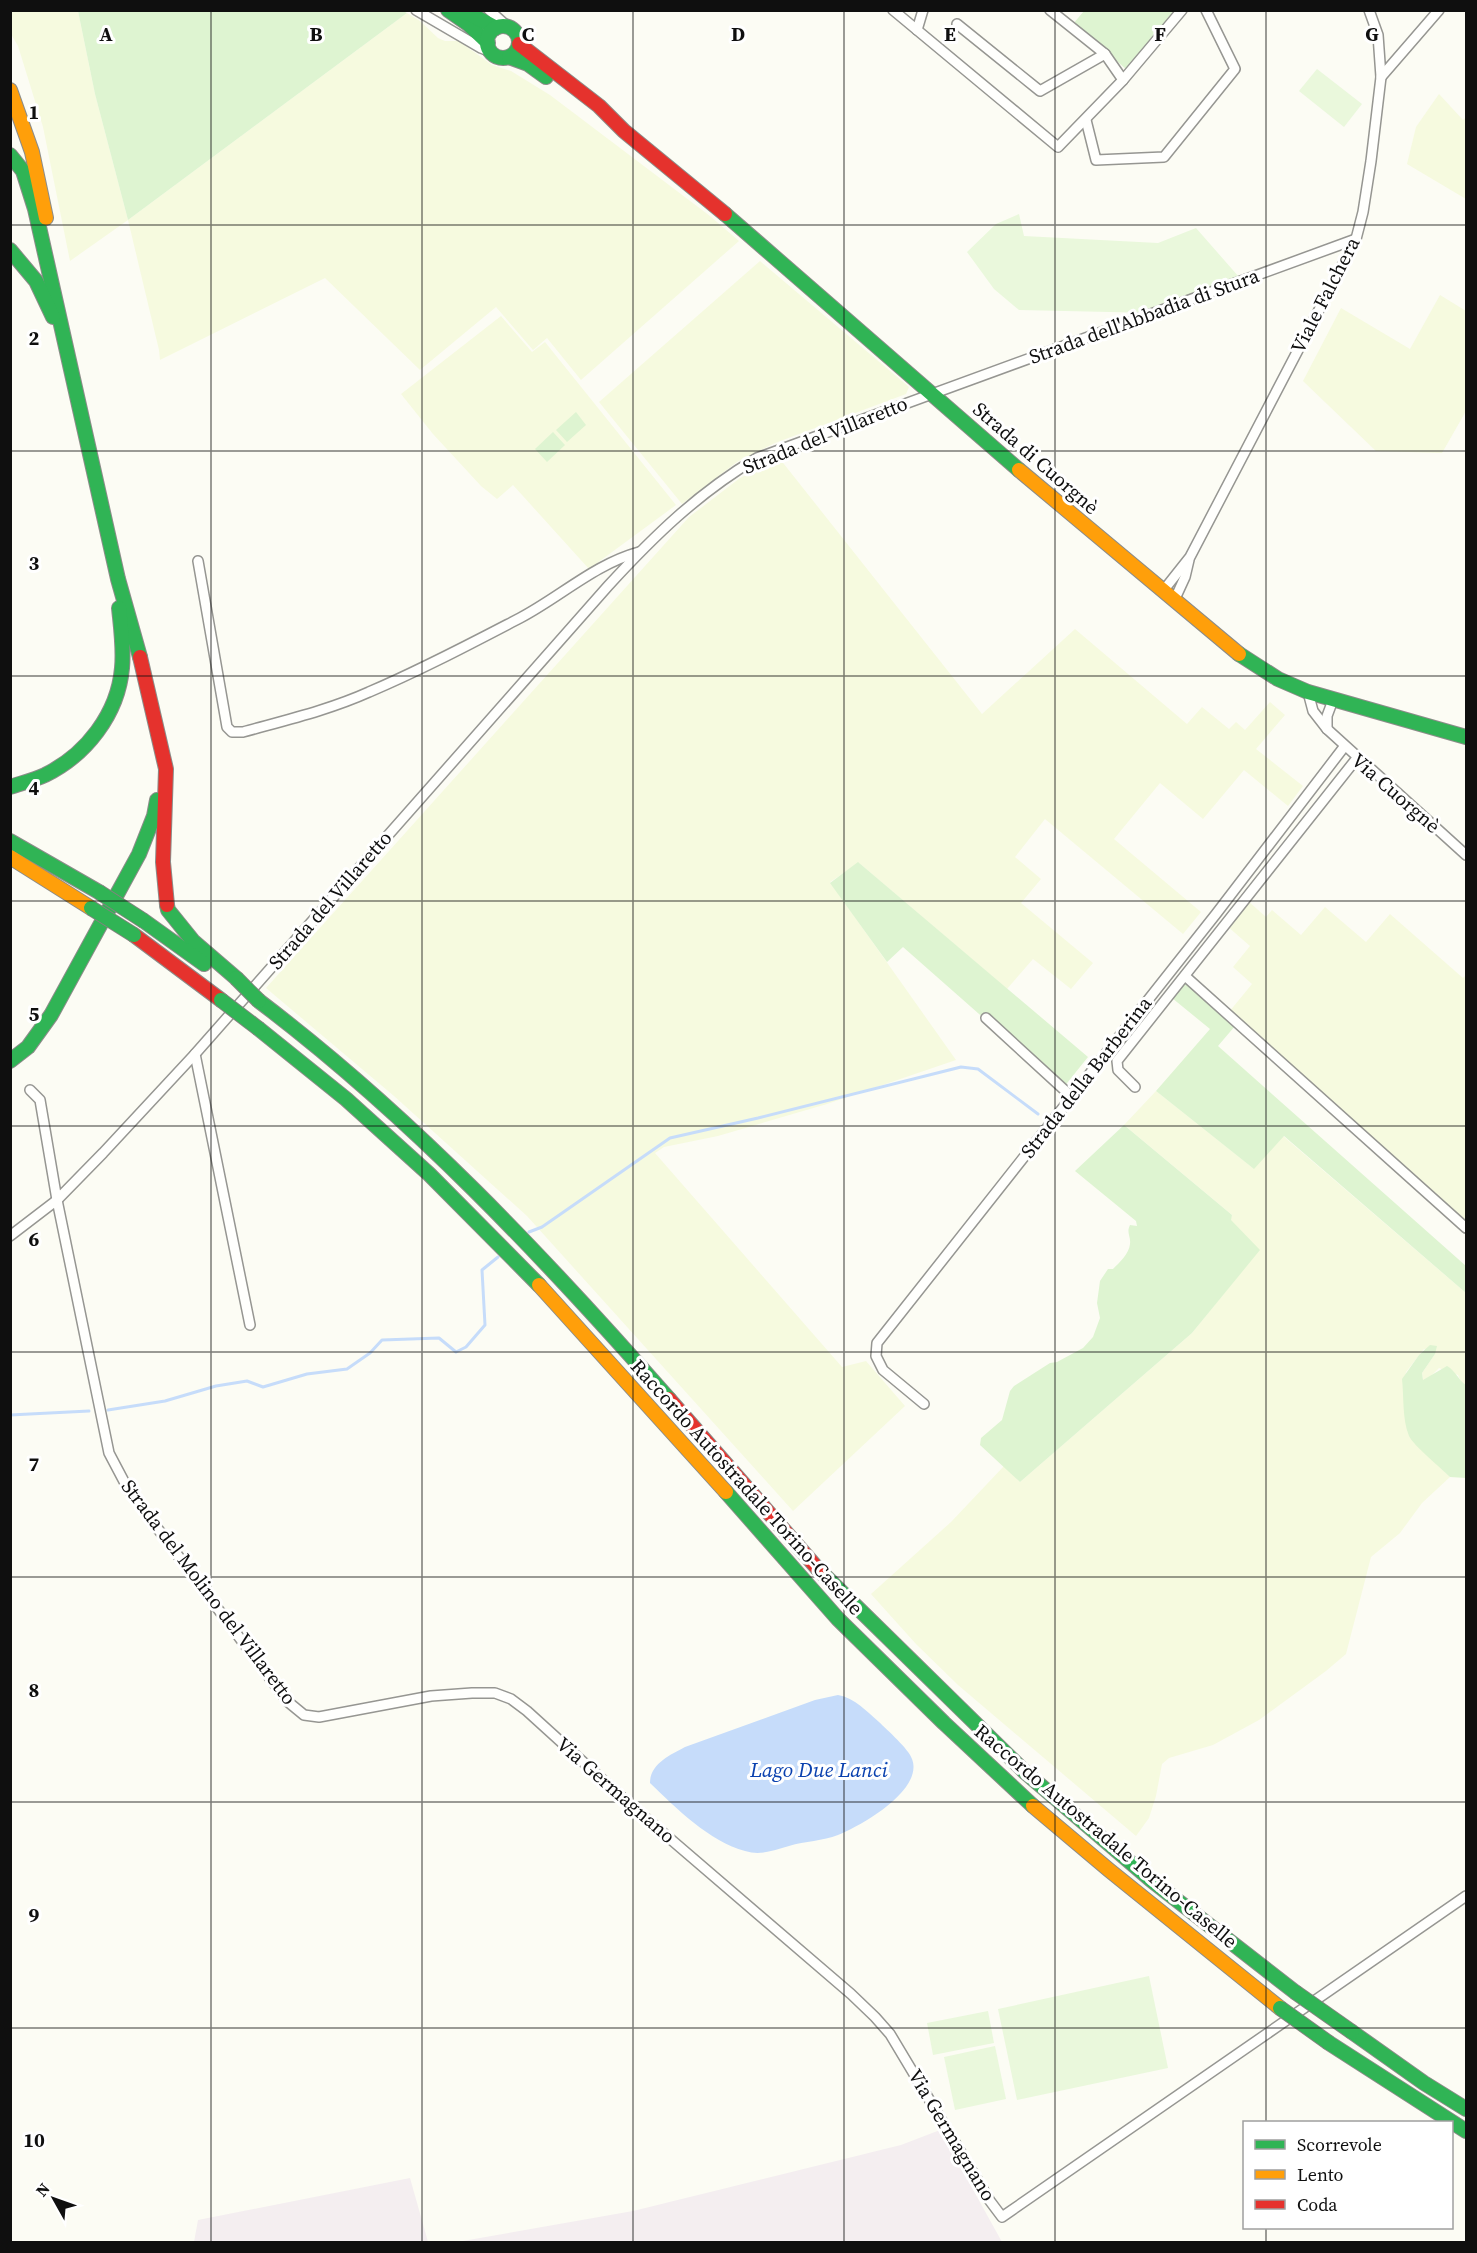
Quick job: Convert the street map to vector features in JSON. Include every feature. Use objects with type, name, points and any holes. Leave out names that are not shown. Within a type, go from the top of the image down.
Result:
[{"type":"main road","points":[[448,10],[468,24],[499,57],[509,57],[516,52],[519,44],[517,34],[463,10]]},
{"type":"main road","points":[[489,47],[490,34],[502,28]]},
{"type":"main road","name":"Strada di Cuorgnè","points":[[519,44],[599,106],[624,131],[704,196],[1050,498],[1253,665],[1308,692],[1467,737]]},
{"type":"main road","name":"Strada di Cuorgnè","points":[[509,57],[528,64],[593,113],[624,131]]},
{"type":"main road","points":[[10,90],[31,146],[43,192],[54,288]]},
{"type":"main road","points":[[10,155],[23,171],[35,209],[118,579],[135,633],[166,769],[163,862],[168,910],[193,941],[235,981]]},
{"type":"main road","points":[[10,250],[36,281],[50,309],[69,364]]},
{"type":"main road","points":[[10,787],[46,775],[79,753],[99,731],[114,703],[122,669],[118,579]]},
{"type":"main road","points":[[10,1061],[28,1047],[48,1021],[146,836],[154,816],[158,779],[150,705]]},
{"type":"main road","name":"Raccordo Autostradale Torino-Caselle","points":[[10,841],[99,892],[235,981],[317,1045],[402,1120],[579,1297],[819,1570],[853,1606],[1026,1773],[1151,1880],[1295,1992],[1424,2083],[1467,2109]]},
{"type":"main road","name":"Raccordo Autostradale Torino-Caselle","points":[[10,857],[134,935],[259,1029],[346,1099],[429,1174],[560,1306],[838,1619],[1009,1785],[1130,1887],[1280,2008],[1329,2043],[1451,2121]]},
{"type":"main road","points":[[10,872],[85,905]]},
{"type":"main road","name":"Raccordo Autostradale Torino-Caselle","points":[[1453,2122],[1467,2131]]},
{"type":"street","points":[[416,10],[481,48],[489,47]]},
{"type":"street","points":[[489,10],[502,28]]},
{"type":"street","points":[[893,10],[1058,147],[1123,80],[1182,10]]},
{"type":"street","points":[[916,30],[922,10]]},
{"type":"street","points":[[1050,10],[1105,54],[1123,80]]},
{"type":"street","points":[[1086,120],[1096,160],[1164,157],[1235,69],[1206,10]]},
{"type":"street","name":"Viale Falchera","points":[[1163,591],[1190,557],[1356,239],[1363,212],[1381,77],[1378,35],[1369,10]]},
{"type":"street","points":[[1381,77],[1439,10]]},
{"type":"street","points":[[957,24],[1040,91],[1105,54]]},
{"type":"street","name":"Strada dell'Abbadia di Stura","points":[[932,393],[1356,239]]},
{"type":"street","name":"Strada del Villaretto","points":[[10,1236],[57,1200],[195,1054],[639,552],[678,514],[757,458],[932,393]]},
{"type":"street","name":"Strada del Villaretto","points":[[198,561],[227,727],[232,732],[243,732],[317,712],[368,693],[446,657],[534,610],[620,557],[639,552]]},
{"type":"street","name":"Viale Falchera","points":[[1174,601],[1185,577],[1190,557]]},
{"type":"street","name":"Via Cuorgnè","points":[[1308,692],[1313,711],[1344,747],[1467,855]]},
{"type":"street","points":[[1327,729],[1327,716],[1333,700]]},
{"type":"street","name":"Strada della Barberina","points":[[924,1404],[883,1370],[876,1356],[877,1343],[1216,914],[1344,747]]},
{"type":"street","name":"Strada della Barberina","points":[[1135,1087],[1118,1070],[1117,1061],[1357,758]]},
{"type":"street","points":[[1185,976],[1467,1228]]},
{"type":"street","points":[[986,1018],[1071,1096]]},
{"type":"street","points":[[195,1054],[250,1325]]},
{"type":"street","name":"Strada del Molino del Villaretto","points":[[30,1090],[40,1100],[57,1200],[109,1453],[128,1489],[287,1701],[304,1715],[319,1717],[431,1696],[495,1693],[511,1699]]},
{"type":"street","name":"Via Germagnano","points":[[511,1699],[625,1800],[843,1986],[875,2017],[890,2034],[990,2201],[1002,2217],[1467,1896]]},
{"type":"shaded area","points":[[940,2130],[1002,2242],[457,2242],[633,2211],[901,2145]]},
{"type":"shaded area","points":[[410,2178],[428,2242],[194,2242],[198,2220]]},
{"type":"green space","points":[[11,11],[78,11],[95,94],[128,220],[70,261],[43,127],[18,46],[11,34]]},
{"type":"green space","points":[[78,11],[403,11],[407,13],[128,220],[95,94]]},
{"type":"green space","points":[[1084,11],[1175,11],[1126,69],[1073,24]]},
{"type":"green space","points":[[407,13],[420,21],[438,38],[445,41],[459,41],[492,65],[511,71],[550,95],[710,216],[739,241],[581,380],[547,338],[533,350],[496,307],[420,370],[325,278],[160,360],[128,220]]},
{"type":"green space","points":[[1317,69],[1362,104],[1344,127],[1299,91]]},
{"type":"green space","points":[[1439,94],[1463,120],[1466,117],[1466,199],[1407,164],[1416,127]]},
{"type":"green space","points":[[1019,214],[1024,236],[1158,243],[1196,228],[1239,277],[1155,313],[1019,310],[994,289],[967,252],[996,224]]},
{"type":"green space","points":[[760,261],[909,387],[906,394],[775,443],[737,462],[682,504],[599,402]]},
{"type":"green space","points":[[1440,295],[1466,311],[1466,411],[1442,453],[1376,451],[1303,381],[1341,308],[1410,349]]},
{"type":"green space","points":[[501,316],[532,352],[545,342],[676,505],[589,569],[513,485],[497,499],[481,486],[433,434],[401,394]]},
{"type":"green space","points":[[576,412],[586,425],[567,442],[556,430]]},
{"type":"green space","points":[[553,432],[565,445],[547,462],[535,449]]},
{"type":"green space","points":[[780,459],[982,714],[1075,629],[1187,724],[1202,707],[1229,729],[1236,722],[1245,730],[1270,702],[1285,715],[1256,749],[1303,786],[1288,806],[1244,770],[1203,819],[1160,783],[1114,839],[1201,912],[1183,934],[1045,819],[1015,857],[1041,879],[1021,903],[1093,963],[1071,989],[1033,959],[1007,989],[859,863],[830,882],[956,1060],[827,1104],[718,1136],[664,1147],[655,1153],[842,1367],[866,1361],[905,1406],[793,1511],[527,1216],[394,1096],[266,988],[689,517],[740,478]]},
{"type":"green space","points":[[858,862],[1088,1057],[1063,1088],[903,947],[887,962],[830,883]]},
{"type":"green space","points":[[1248,901],[1266,917],[1272,910],[1301,935],[1325,907],[1366,942],[1390,914],[1463,978],[1466,975],[1466,1224],[1229,1012],[1252,984],[1233,967],[1250,946],[1227,926]]},
{"type":"green space","points":[[1183,983],[1188,984],[1235,1026],[1218,1046],[1466,1266],[1466,1293],[1284,1136],[1254,1169],[1156,1091],[1210,1029],[1172,998]]},
{"type":"green space","points":[[1156,1091],[1253,1168],[1283,1136],[1466,1293],[1466,1385],[1461,1382],[1458,1375],[1439,1368],[1429,1378],[1423,1380],[1422,1373],[1435,1354],[1424,1349],[1406,1372],[1403,1387],[1410,1437],[1450,1477],[1422,1503],[1400,1533],[1371,1557],[1346,1654],[1259,1720],[1213,1745],[1169,1758],[1162,1764],[1149,1818],[1136,1836],[958,1685],[916,1644],[871,1594],[951,1522],[1004,1466],[1020,1482],[1192,1333],[1259,1250],[1230,1220],[1232,1215],[1124,1125]]},
{"type":"green space","points":[[1124,1125],[1232,1215],[1231,1220],[1260,1250],[1192,1333],[1020,1482],[980,1445],[981,1438],[1002,1420],[1010,1391],[1014,1386],[1050,1363],[1057,1362],[1083,1348],[1093,1337],[1100,1318],[1097,1303],[1100,1281],[1108,1269],[1113,1269],[1126,1255],[1130,1244],[1130,1225],[1137,1226],[1136,1221],[1075,1171]]},
{"type":"green space","points":[[1430,1345],[1437,1346],[1435,1354],[1422,1373],[1423,1380],[1447,1366],[1466,1385],[1466,1478],[1450,1477],[1416,1445],[1407,1429],[1402,1379],[1419,1355]]},
{"type":"green space","points":[[1149,1976],[1168,2068],[1017,2100],[998,2009]]},
{"type":"green space","points":[[988,2011],[994,2043],[933,2055],[927,2023]]},
{"type":"green space","points":[[995,2046],[1006,2099],[955,2110],[944,2057]]},
{"type":"water","name":"Lago Due Lanci","points":[[838,1695],[850,1699],[879,1722],[907,1750],[912,1759],[913,1771],[909,1783],[888,1805],[861,1824],[832,1837],[767,1852],[745,1851],[732,1847],[706,1832],[650,1783],[653,1770],[657,1765],[685,1747],[815,1700]]},
{"type":"waterway","points":[[529,1232],[542,1227],[670,1138],[961,1067],[978,1069],[1038,1114]]},
{"type":"waterway","points":[[108,1410],[165,1401],[216,1386],[247,1381],[263,1387],[307,1374],[347,1369],[370,1353],[382,1340],[439,1338],[456,1352],[466,1347],[485,1325],[482,1270],[498,1257]]},
{"type":"waterway","points":[[10,1415],[89,1411]]},
{"type":"traffic: fast","points":[[448,10],[468,24],[488,43]]},
{"type":"traffic: fast","points":[[463,10],[496,28]]},
{"type":"traffic: fast","points":[[503,26],[514,31],[519,42],[514,53],[503,58],[492,53],[487,42],[492,31],[503,26]]},
{"type":"traffic: fast","points":[[509,57],[528,64],[546,77]]},
{"type":"traffic: fast","points":[[10,155],[23,171],[35,209],[118,579],[140,657]]},
{"type":"traffic: fast","points":[[725,214],[1019,470]]},
{"type":"traffic: fast","points":[[10,250],[36,281],[53,317]]},
{"type":"traffic: fast","points":[[10,787],[41,777],[60,767],[86,744],[107,717],[119,685],[122,668],[119,608]]},
{"type":"traffic: fast","points":[[1239,654],[1278,679],[1308,692],[1466,737]]},
{"type":"traffic: fast","points":[[10,1061],[28,1047],[51,1015],[139,854],[154,816],[157,800]]},
{"type":"traffic: fast","points":[[10,841],[99,892]]},
{"type":"traffic: fast","points":[[99,892],[144,921]]},
{"type":"traffic: fast","points":[[167,905],[168,910],[193,941],[236,978]]},
{"type":"traffic: fast","points":[[91,908],[134,935]]},
{"type":"traffic: fast","points":[[144,921],[204,964]]},
{"type":"traffic: fast","points":[[236,978],[259,1001]]},
{"type":"traffic: fast","points":[[221,1000],[259,1029]]},
{"type":"traffic: fast","points":[[259,1001],[369,1092],[474,1190],[573,1293],[669,1399]]},
{"type":"traffic: fast","points":[[259,1029],[346,1099],[429,1174],[539,1285]]},
{"type":"traffic: fast","points":[[726,1492],[838,1619],[1033,1806]]},
{"type":"traffic: fast","points":[[818,1569],[1026,1773],[1151,1880],[1295,1992]]},
{"type":"traffic: fast","points":[[1295,1992],[1352,2032]]},
{"type":"traffic: fast","points":[[1280,2008],[1329,2043]]},
{"type":"traffic: fast","points":[[1352,2032],[1424,2083],[1466,2109]]},
{"type":"traffic: fast","points":[[1329,2043],[1450,2121]]},
{"type":"traffic: fast","points":[[1453,2123],[1466,2131]]},
{"type":"traffic: slow","points":[[10,90],[32,152],[46,218]]},
{"type":"traffic: slow","points":[[1019,470],[1239,654]]},
{"type":"traffic: slow","points":[[10,857],[91,908]]},
{"type":"traffic: slow","points":[[539,1285],[726,1492]]},
{"type":"traffic: slow","points":[[1033,1806],[1280,2008]]},
{"type":"traffic: jam","points":[[519,44],[599,106],[624,131],[725,214]]},
{"type":"traffic: jam","points":[[140,657],[166,769],[163,862],[167,905]]},
{"type":"traffic: jam","points":[[134,935],[221,1000]]},
{"type":"traffic: jam","points":[[669,1399],[818,1569]]}]
